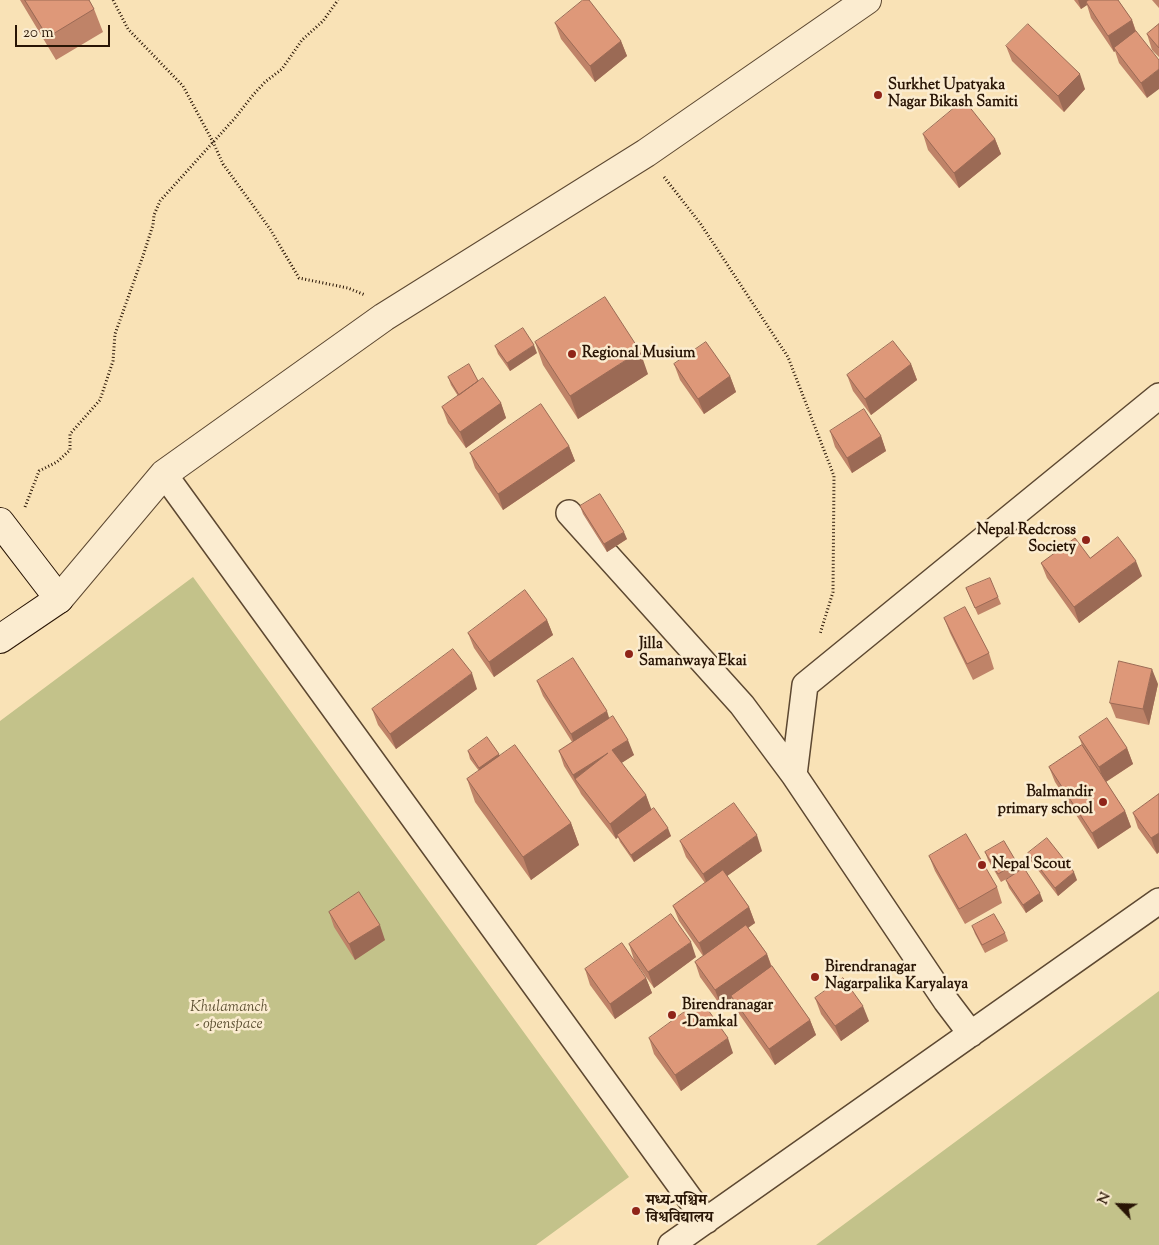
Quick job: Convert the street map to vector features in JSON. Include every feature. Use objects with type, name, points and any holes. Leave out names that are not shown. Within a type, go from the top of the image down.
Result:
[{"type":"street","points":[[0,639],[59,599],[164,474],[384,317],[646,153],[867,0]]},
{"type":"street","points":[[794,775],[805,685],[1159,396]]},
{"type":"street","points":[[164,474],[706,1220]]},
{"type":"street","points":[[569,513],[742,705],[794,775],[971,1034]]},
{"type":"street","points":[[6,531],[59,599]]},
{"type":"street","points":[[672,1245],[1159,901]]},
{"type":"path","points":[[113,0],[128,29],[183,86],[224,164],[270,229],[299,278],[348,288],[376,299],[384,317]]},
{"type":"path","points":[[6,531],[39,471],[58,462],[70,450],[70,434],[100,400],[113,361],[115,334],[143,256],[160,201],[259,88],[282,69],[302,40],[324,21],[338,0]]},
{"type":"path","points":[[646,153],[700,223],[788,357],[834,476],[833,592],[819,638]]},
{"type":"green space","name":"Khulamanch - openspace","points":[[193,577],[629,1177],[536,1245],[0,1245],[0,721]]},
{"type":"green space","points":[[1159,991],[1159,1245],[816,1245]]},
{"type":"building","points":[[25,0],[89,0],[94,9],[48,37]]},
{"type":"building","points":[[583,0],[589,0],[621,41],[590,66],[555,23]]},
{"type":"building","points":[[1089,0],[1118,0],[1132,20],[1108,36],[1086,2]]},
{"type":"building","points":[[1028,24],[1080,74],[1058,96],[1006,46]]},
{"type":"building","points":[[1159,24],[1159,48],[1147,34]]},
{"type":"building","points":[[1136,31],[1159,60],[1159,69],[1141,83],[1114,48]]},
{"type":"building","points":[[964,100],[995,139],[954,173],[923,134]]},
{"type":"building","points":[[605,297],[640,351],[570,396],[535,342]]},
{"type":"building","points":[[523,328],[534,345],[507,363],[495,346]]},
{"type":"building","points":[[893,341],[911,364],[865,399],[847,375]]},
{"type":"building","points":[[706,342],[730,376],[698,399],[674,364]]},
{"type":"building","points":[[469,364],[478,381],[459,395],[448,377]]},
{"type":"building","points":[[483,378],[501,403],[460,432],[442,407]]},
{"type":"building","points":[[541,404],[569,446],[498,494],[470,453]]},
{"type":"building","points":[[864,409],[881,436],[847,458],[830,431]]},
{"type":"building","points":[[600,494],[624,532],[604,544],[580,506]]},
{"type":"building","points":[[1118,537],[1136,561],[1074,607],[1041,563],[1075,538],[1090,558]]},
{"type":"building","points":[[990,578],[998,597],[975,608],[966,588]]},
{"type":"building","points":[[525,590],[547,620],[489,662],[468,633]]},
{"type":"building","points":[[965,607],[989,653],[967,664],[944,618]]},
{"type":"building","points":[[453,649],[472,673],[390,734],[372,709]]},
{"type":"building","points":[[573,658],[607,711],[571,734],[537,681]]},
{"type":"building","points":[[1119,661],[1152,669],[1143,709],[1110,703]]},
{"type":"building","points":[[613,716],[628,740],[612,750],[646,795],[610,824],[575,779],[608,753],[573,775],[559,751]]},
{"type":"building","points":[[1107,718],[1127,748],[1099,767],[1079,737]]},
{"type":"building","points":[[487,737],[499,754],[479,768],[468,751]]},
{"type":"building","points":[[515,745],[571,823],[523,857],[467,779]]},
{"type":"building","points":[[1082,745],[1125,811],[1092,833],[1049,767]]},
{"type":"building","points":[[1159,794],[1159,833],[1151,838],[1133,813]]},
{"type":"building","points":[[734,803],[757,835],[703,874],[680,841]]},
{"type":"building","points":[[654,808],[668,828],[631,855],[617,835]]},
{"type":"building","points":[[966,834],[997,887],[959,909],[929,856]]},
{"type":"building","points":[[1047,838],[1074,872],[1055,888],[1028,853]]},
{"type":"building","points":[[1004,841],[1017,863],[998,874],[985,852]]},
{"type":"building","points":[[1024,868],[1040,893],[1023,905],[1006,880]]},
{"type":"building","points":[[723,870],[749,907],[699,943],[673,906]]},
{"type":"building","points":[[359,892],[380,925],[349,944],[329,912]]},
{"type":"building","points":[[671,914],[691,942],[648,972],[629,944]]},
{"type":"building","points":[[994,914],[1005,933],[982,945],[972,926]]},
{"type":"building","points":[[746,925],[767,954],[715,990],[695,962]]},
{"type":"building","points":[[622,943],[646,978],[610,1004],[585,969]]},
{"type":"building","points":[[772,966],[810,1020],[769,1049],[731,996]]},
{"type":"building","points":[[843,978],[863,1006],[835,1026],[815,998]]},
{"type":"building","points":[[701,1000],[728,1038],[675,1075],[649,1038]]},
{"type":"place","name":"Surkhet Upatyaka Nagar Bikash Samiti","points":[[878,95]]},
{"type":"place","name":"Regional Musium","points":[[572,354]]},
{"type":"place","name":"Nepal Redcross Society","points":[[1086,540]]},
{"type":"place","name":"Jilla Samanwaya Ekai","points":[[629,654]]},
{"type":"place","name":"Balmandir primary school","points":[[1103,802]]},
{"type":"place","name":"Nepal Scout","points":[[982,865]]},
{"type":"place","name":"Birendranagar Nagarpalika Karyalaya","points":[[815,977]]},
{"type":"place","name":"Birendranagar -Damkal","points":[[672,1015]]},
{"type":"place","name":"मध्य-पश्चिम विश्वविद्यालय","points":[[636,1211]]}]
